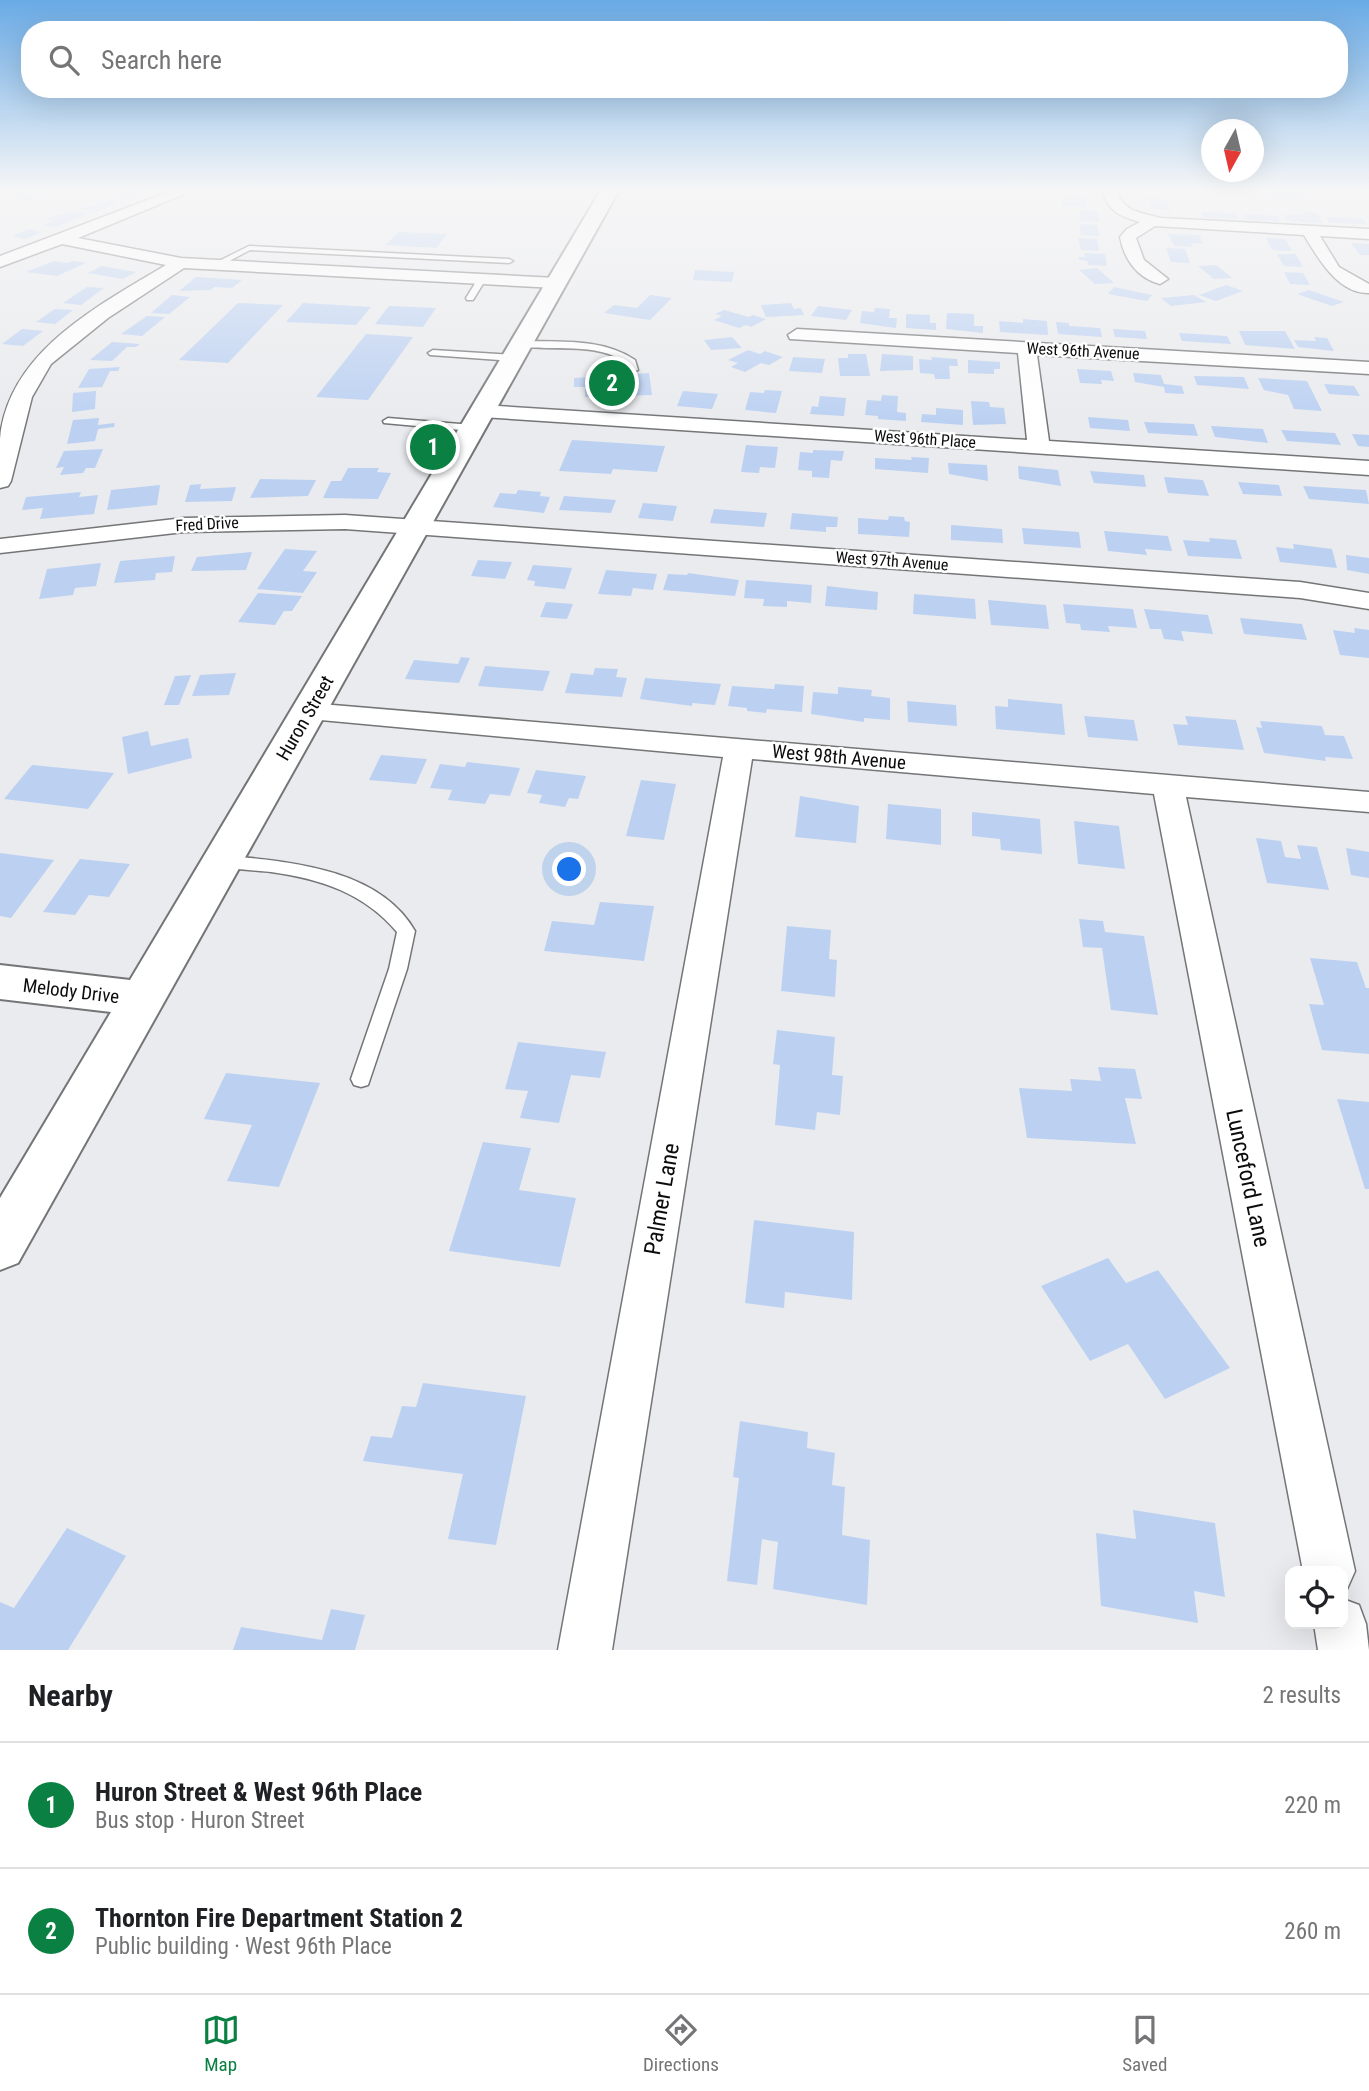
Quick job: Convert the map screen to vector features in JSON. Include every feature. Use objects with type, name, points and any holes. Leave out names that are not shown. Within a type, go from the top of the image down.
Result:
[{"type":"main road","name":"Huron Street","points":[[0,1246],[565,267]]},
{"type":"main road","name":"Melody Drive","points":[[0,982],[143,999]]},
{"type":"street","points":[[0,481],[26,389],[38,367],[75,335],[175,267]]},
{"type":"street","points":[[251,267],[556,283]]},
{"type":"street","points":[[1141,267],[1160,279]]},
{"type":"street","points":[[1331,267],[1339,276],[1366,289]]},
{"type":"street","name":"West 96th Avenue","points":[[797,335],[1369,368]]},
{"type":"street","points":[[1027,348],[1039,446]]},
{"type":"street","name":"West 96th Place","points":[[477,419],[1039,446],[1369,468]]},
{"type":"street","name":"Fred Drive","points":[[0,546],[142,529],[228,523],[345,522],[415,527]]},
{"type":"street","name":"West 97th Avenue","points":[[415,527],[1300,590],[1369,601]]},
{"type":"street","name":"West 98th Avenue","points":[[309,712],[1369,802]]},
{"type":"street","name":"Palmer Lane","points":[[585,1650],[739,748]]},
{"type":"street","name":"Lunceford Lane","points":[[1168,785],[1328,1566]]},
{"type":"street","points":[[1341,1629],[1345,1650]]},
{"type":"lane","points":[[470,298],[482,279]]},
{"type":"lane","points":[[433,353],[603,350],[624,354],[632,362],[633,370]]},
{"type":"lane","points":[[388,421],[477,419]]},
{"type":"lane","points":[[222,861],[301,869],[356,887],[392,912],[406,931],[398,968],[361,1079]]},
{"type":"building","points":[[39,267],[77,267],[57,276],[26,272]]},
{"type":"building","points":[[100,267],[136,272],[123,279],[88,273]]},
{"type":"building","points":[[1199,267],[1218,267],[1232,278],[1214,279]]},
{"type":"building","points":[[1097,268],[1114,283],[1095,284],[1079,270]]},
{"type":"building","points":[[695,270],[734,272],[732,282],[693,280]]},
{"type":"building","points":[[1284,272],[1303,273],[1310,285],[1290,284]]},
{"type":"building","points":[[196,277],[242,280],[232,288],[179,291]]},
{"type":"building","points":[[1226,285],[1243,291],[1216,301],[1199,295]]},
{"type":"building","points":[[87,287],[104,288],[81,305],[63,303]]},
{"type":"building","points":[[1114,287],[1152,295],[1147,301],[1108,294]]},
{"type":"building","points":[[1309,290],[1344,302],[1332,306],[1297,294]]},
{"type":"building","points":[[172,295],[190,297],[169,314],[151,313]]},
{"type":"building","points":[[650,295],[672,298],[650,320],[604,313],[614,305],[637,308]]},
{"type":"building","points":[[1194,295],[1206,302],[1171,306],[1161,298]]},
{"type":"building","points":[[238,303],[283,305],[228,363],[179,360]]},
{"type":"building","points":[[303,303],[371,307],[356,325],[286,322]]},
{"type":"building","points":[[791,303],[794,309],[801,308],[804,315],[766,317],[761,305]]},
{"type":"building","points":[[389,306],[436,308],[423,327],[375,324]]},
{"type":"building","points":[[818,306],[852,310],[846,320],[811,316]]},
{"type":"building","points":[[875,308],[890,309],[889,318],[897,318],[896,328],[860,323],[862,311],[874,312]]},
{"type":"building","points":[[55,309],[73,310],[55,324],[36,322]]},
{"type":"building","points":[[724,310],[766,319],[751,327],[746,325],[739,328],[714,320],[722,316],[715,314]]},
{"type":"building","points":[[947,313],[974,314],[974,326],[983,326],[983,333],[946,329]]},
{"type":"building","points":[[906,314],[930,315],[930,323],[936,323],[936,330],[906,328]]},
{"type":"building","points":[[147,316],[165,317],[142,336],[121,334]]},
{"type":"building","points":[[1023,319],[1047,321],[1048,335],[1000,332],[999,321],[1023,323]]},
{"type":"building","points":[[1056,322],[1069,323],[1069,326],[1100,328],[1102,337],[1058,334]]},
{"type":"building","points":[[22,329],[43,331],[23,346],[2,344]]},
{"type":"building","points":[[1113,329],[1145,331],[1147,339],[1115,337]]},
{"type":"building","points":[[1239,331],[1285,331],[1295,349],[1245,345]]},
{"type":"building","points":[[1179,333],[1227,336],[1231,344],[1182,341]]},
{"type":"building","points":[[366,334],[413,337],[368,400],[316,397]]},
{"type":"building","points":[[732,337],[742,348],[711,350],[704,340]]},
{"type":"building","points":[[1314,337],[1327,338],[1334,351],[1298,347],[1294,340],[1316,341]]},
{"type":"building","points":[[112,342],[140,344],[127,347],[112,361],[90,360]]},
{"type":"building","points":[[748,350],[760,354],[765,351],[783,357],[769,365],[761,363],[745,372],[731,367],[738,363],[728,360]]},
{"type":"building","points":[[848,354],[866,354],[870,376],[840,376],[838,358],[848,358]]},
{"type":"building","points":[[882,354],[913,356],[913,370],[880,371]]},
{"type":"building","points":[[793,357],[825,359],[822,373],[789,371]]},
{"type":"building","points":[[931,357],[957,359],[958,366],[949,366],[950,379],[935,379],[934,374],[920,373],[919,359],[932,360]]},
{"type":"building","points":[[968,360],[1000,362],[1000,369],[994,369],[994,374],[968,373]]},
{"type":"building","points":[[120,367],[118,371],[110,371],[102,387],[78,388],[89,369]]},
{"type":"building","points":[[1077,369],[1111,371],[1114,381],[1101,380],[1102,384],[1080,383]]},
{"type":"building","points":[[649,373],[652,395],[585,397],[585,387],[574,387],[574,378]]},
{"type":"building","points":[[1133,373],[1161,375],[1164,384],[1182,386],[1184,394],[1165,393],[1164,387],[1135,382]]},
{"type":"building","points":[[1194,376],[1244,377],[1249,389],[1197,385]]},
{"type":"building","points":[[1258,378],[1307,381],[1322,411],[1294,409],[1288,395],[1264,390]]},
{"type":"building","points":[[1324,384],[1354,386],[1360,396],[1329,394]]},
{"type":"building","points":[[765,390],[782,391],[776,413],[745,410],[750,392],[764,393]]},
{"type":"building","points":[[96,391],[95,409],[72,412],[73,393]]},
{"type":"building","points":[[683,391],[718,394],[712,409],[677,406]]},
{"type":"building","points":[[882,395],[898,396],[897,412],[906,413],[906,421],[865,415],[867,400],[881,401]]},
{"type":"building","points":[[820,396],[846,398],[844,416],[810,414],[812,406],[818,407]]},
{"type":"building","points":[[971,401],[989,402],[990,407],[1004,408],[1006,424],[973,425]]},
{"type":"building","points":[[936,408],[963,410],[963,425],[921,422],[922,414],[936,415]]},
{"type":"building","points":[[1088,417],[1128,420],[1130,431],[1090,428]]},
{"type":"building","points":[[99,418],[98,425],[115,423],[114,427],[98,429],[95,441],[67,444],[73,420]]},
{"type":"building","points":[[1144,422],[1194,424],[1198,436],[1148,433]]},
{"type":"building","points":[[1211,426],[1263,429],[1268,443],[1215,437]]},
{"type":"building","points":[[1281,430],[1335,433],[1341,445],[1287,441]]},
{"type":"building","points":[[1352,434],[1369,435],[1369,447],[1358,446]]},
{"type":"building","points":[[572,440],[665,446],[657,472],[613,469],[611,474],[559,471]]},
{"type":"building","points":[[746,445],[778,447],[775,468],[760,467],[759,473],[741,472]]},
{"type":"building","points":[[103,449],[95,468],[86,468],[83,473],[60,475],[64,467],[56,468],[64,451]]},
{"type":"building","points":[[813,450],[844,451],[842,461],[831,460],[829,478],[812,477],[812,471],[798,470],[800,452],[813,453]]},
{"type":"building","points":[[911,457],[929,458],[928,473],[875,469],[875,458],[912,460]]},
{"type":"building","points":[[948,463],[987,465],[988,481],[949,474]]},
{"type":"building","points":[[1018,466],[1058,470],[1061,486],[1019,479]]},
{"type":"building","points":[[348,468],[379,468],[377,472],[391,473],[378,499],[323,498],[331,481],[341,481]]},
{"type":"building","points":[[1090,471],[1144,475],[1146,487],[1094,483]]},
{"type":"building","points":[[1164,477],[1203,480],[1209,496],[1168,493]]},
{"type":"building","points":[[260,479],[316,480],[308,496],[250,498]]},
{"type":"building","points":[[1238,482],[1279,485],[1282,496],[1243,494]]},
{"type":"building","points":[[201,484],[200,489],[236,487],[232,501],[185,502],[190,485]]},
{"type":"building","points":[[160,485],[157,505],[107,510],[111,490]]},
{"type":"building","points":[[1303,486],[1366,490],[1369,504],[1309,499]]},
{"type":"building","points":[[518,490],[541,492],[540,496],[550,497],[544,513],[493,507],[500,493],[516,494]]},
{"type":"building","points":[[81,492],[79,497],[98,495],[94,514],[40,519],[43,508],[22,510],[26,497]]},
{"type":"building","points":[[564,496],[616,500],[611,513],[559,510]]},
{"type":"building","points":[[643,503],[677,506],[673,521],[638,518]]},
{"type":"building","points":[[714,509],[767,513],[764,527],[710,523]]},
{"type":"building","points":[[792,513],[838,517],[837,527],[826,527],[826,532],[790,529]]},
{"type":"building","points":[[889,516],[904,517],[905,521],[910,522],[909,537],[858,534],[858,518],[888,520]]},
{"type":"building","points":[[951,525],[1002,529],[1003,543],[951,540]]},
{"type":"building","points":[[1022,528],[1079,532],[1081,548],[1024,544]]},
{"type":"building","points":[[1104,531],[1168,536],[1172,551],[1145,549],[1147,555],[1108,551]]},
{"type":"building","points":[[1209,538],[1236,540],[1242,559],[1188,556],[1183,540],[1210,542]]},
{"type":"building","points":[[1293,544],[1332,549],[1337,568],[1280,562],[1276,547],[1294,549]]},
{"type":"building","points":[[285,549],[317,551],[303,571],[317,572],[303,593],[257,589]]},
{"type":"building","points":[[252,552],[246,570],[191,571],[197,557]]},
{"type":"building","points":[[1346,555],[1369,558],[1369,574],[1347,570]]},
{"type":"building","points":[[175,556],[172,572],[156,573],[155,580],[114,583],[120,561]]},
{"type":"building","points":[[478,560],[512,562],[505,579],[471,576]]},
{"type":"building","points":[[101,563],[96,586],[75,588],[73,595],[39,599],[47,569]]},
{"type":"building","points":[[533,565],[572,568],[565,589],[534,586],[535,581],[527,580]]},
{"type":"building","points":[[606,570],[657,574],[653,590],[633,588],[631,596],[598,594]]},
{"type":"building","points":[[688,573],[739,580],[735,596],[663,590],[668,574]]},
{"type":"building","points":[[746,580],[812,585],[811,603],[787,601],[787,607],[763,606],[764,599],[744,598]]},
{"type":"building","points":[[827,586],[878,592],[877,610],[825,606]]},
{"type":"building","points":[[258,593],[302,596],[292,611],[284,611],[275,625],[238,622]]},
{"type":"building","points":[[914,594],[975,599],[976,619],[913,614]]},
{"type":"building","points":[[988,600],[1046,605],[1049,629],[991,625]]},
{"type":"building","points":[[546,602],[573,604],[567,619],[540,617]]},
{"type":"building","points":[[1063,604],[1133,609],[1137,628],[1108,626],[1110,632],[1081,630],[1080,624],[1066,623]]},
{"type":"building","points":[[1144,609],[1208,615],[1213,634],[1181,631],[1184,641],[1164,639],[1161,629],[1150,629]]},
{"type":"building","points":[[1240,618],[1302,624],[1307,640],[1244,634]]},
{"type":"building","points":[[1354,628],[1369,630],[1369,658],[1340,655],[1333,630],[1355,633]]},
{"type":"building","points":[[461,657],[470,658],[459,683],[405,679],[414,660],[458,664]]},
{"type":"building","points":[[485,666],[550,671],[543,691],[478,686]]},
{"type":"building","points":[[595,668],[618,669],[616,677],[627,678],[622,697],[565,693],[571,673],[593,675]]},
{"type":"building","points":[[236,673],[229,695],[192,696],[200,675]]},
{"type":"building","points":[[191,675],[179,705],[164,705],[175,676]]},
{"type":"building","points":[[645,678],[721,684],[715,705],[692,703],[692,706],[640,699]]},
{"type":"building","points":[[775,684],[804,686],[802,712],[767,709],[766,713],[728,706],[732,686],[774,689]]},
{"type":"building","points":[[838,687],[872,690],[871,696],[890,698],[890,720],[864,718],[864,722],[811,714],[813,692],[838,694]]},
{"type":"building","points":[[1008,699],[1062,704],[1065,735],[996,729],[995,706],[1008,707]]},
{"type":"building","points":[[907,701],[956,705],[957,726],[908,722]]},
{"type":"building","points":[[1084,716],[1134,720],[1138,741],[1088,737]]},
{"type":"building","points":[[1185,716],[1236,720],[1244,750],[1178,745],[1173,724],[1188,725]]},
{"type":"building","points":[[1260,721],[1322,726],[1325,735],[1344,736],[1353,759],[1325,757],[1326,761],[1264,753],[1256,727],[1262,728]]},
{"type":"building","points":[[148,731],[151,746],[188,738],[192,758],[128,774],[122,737]]},
{"type":"building","points":[[381,755],[427,759],[416,784],[369,780]]},
{"type":"building","points":[[467,762],[520,768],[510,796],[490,794],[485,804],[448,800],[452,790],[430,788],[440,764],[465,767]]},
{"type":"building","points":[[32,765],[114,773],[88,809],[4,799]]},
{"type":"building","points":[[536,770],[586,776],[578,799],[569,798],[565,807],[539,803],[542,795],[527,793]]},
{"type":"building","points":[[641,780],[676,784],[664,840],[626,836]]},
{"type":"building","points":[[800,796],[859,806],[856,843],[795,837]]},
{"type":"building","points":[[888,804],[941,809],[941,845],[886,839]]},
{"type":"building","points":[[972,812],[1040,819],[1042,854],[1001,850],[1000,839],[972,836]]},
{"type":"building","points":[[1074,821],[1119,826],[1125,869],[1078,864]]},
{"type":"building","points":[[1256,838],[1281,841],[1285,857],[1301,859],[1297,845],[1317,847],[1329,890],[1267,883]]},
{"type":"building","points":[[1346,848],[1369,852],[1369,878],[1351,875]]},
{"type":"building","points":[[0,853],[54,860],[11,918],[0,916]]},
{"type":"building","points":[[80,859],[130,864],[109,897],[89,895],[75,915],[43,912]]},
{"type":"building","points":[[600,902],[654,906],[644,961],[544,951],[552,921],[594,925]]},
{"type":"building","points":[[1079,919],[1103,921],[1105,932],[1144,936],[1158,1015],[1111,1010],[1102,948],[1083,947]]},
{"type":"building","points":[[787,926],[831,930],[829,959],[837,960],[835,997],[781,991]]},
{"type":"building","points":[[1310,958],[1357,962],[1366,988],[1369,988],[1369,1054],[1322,1050],[1309,1004],[1324,1005]]},
{"type":"building","points":[[777,1030],[835,1037],[832,1075],[843,1076],[840,1115],[817,1112],[815,1130],[775,1125],[780,1065],[773,1064]]},
{"type":"building","points":[[518,1042],[606,1052],[600,1078],[571,1075],[559,1123],[520,1118],[528,1091],[505,1089]]},
{"type":"building","points":[[1098,1067],[1135,1069],[1142,1099],[1125,1098],[1136,1144],[1027,1138],[1019,1088],[1072,1091],[1070,1079],[1101,1081]]},
{"type":"building","points":[[226,1073],[320,1083],[279,1187],[227,1181],[252,1125],[204,1119]]},
{"type":"building","points":[[1337,1099],[1369,1102],[1369,1189],[1365,1189]]},
{"type":"building","points":[[483,1142],[531,1148],[519,1190],[576,1198],[560,1267],[449,1251]]},
{"type":"building","points":[[754,1220],[854,1232],[852,1300],[785,1292],[784,1308],[745,1303]]},
{"type":"building","points":[[1108,1258],[1126,1283],[1158,1270],[1230,1368],[1165,1399],[1128,1344],[1090,1361],[1041,1286]]},
{"type":"building","points":[[423,1383],[526,1396],[496,1545],[448,1539],[463,1474],[363,1461],[371,1436],[392,1438],[402,1406],[416,1407]]},
{"type":"building","points":[[740,1421],[808,1432],[807,1448],[835,1453],[832,1485],[845,1487],[842,1535],[870,1540],[867,1605],[773,1589],[778,1542],[762,1539],[757,1585],[727,1581],[739,1478],[733,1477]]},
{"type":"building","points":[[1133,1510],[1215,1523],[1225,1597],[1194,1591],[1198,1623],[1101,1606],[1096,1533],[1136,1539]]},
{"type":"building","points":[[67,1528],[126,1556],[68,1650],[0,1650],[0,1602],[14,1608]]},
{"type":"building","points":[[331,1609],[365,1615],[355,1650],[233,1650],[241,1627],[322,1640]]},
{"type":"place","name":"Thornton Fire Department Station 2","points":[[612,383]]},
{"type":"place","name":"Huron Street & West 96th Place","points":[[433,447]]}]
